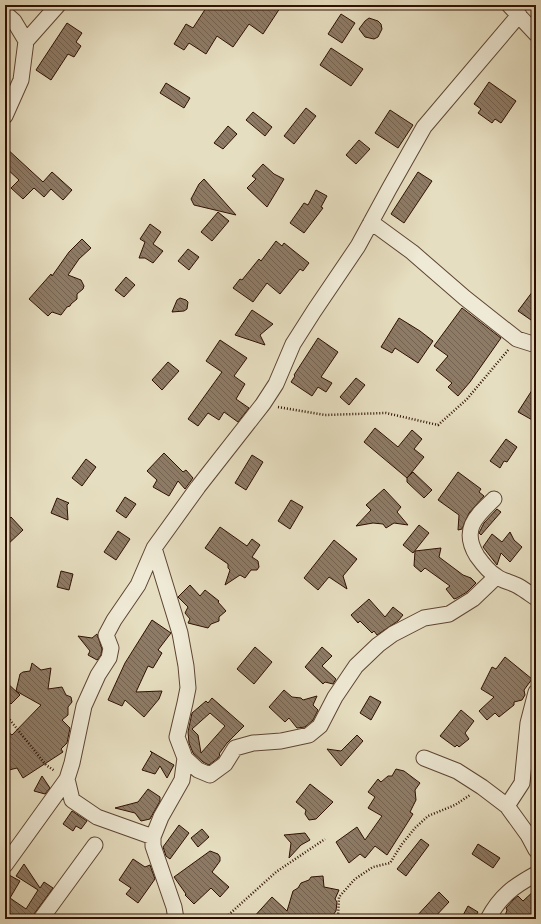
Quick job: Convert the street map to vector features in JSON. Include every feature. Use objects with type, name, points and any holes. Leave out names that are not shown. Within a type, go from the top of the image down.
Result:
[{"type":"street","points":[[5,116],[21,80],[26,41],[58,5]]},
{"type":"street","points":[[5,865],[67,779],[72,763],[84,706],[98,675],[109,658],[111,648],[106,635],[114,620],[138,586],[154,548],[198,487],[263,404],[276,384],[293,344],[358,246],[424,127],[514,10],[536,34]]},
{"type":"street","points":[[5,13],[14,20],[26,41]]},
{"type":"street","points":[[371,222],[412,252],[465,298],[517,338],[536,345]]},
{"type":"street","points":[[494,499],[480,512],[473,524],[469,537],[474,552],[481,562],[496,577],[518,586],[536,598]]},
{"type":"street","points":[[154,548],[180,632],[184,655],[188,688],[186,703],[177,737],[186,758],[198,770],[210,775],[224,764],[235,748],[253,743],[281,741],[309,735],[320,726],[335,697],[356,666],[378,646],[393,634],[424,618],[449,614],[473,599],[496,577]]},
{"type":"street","points":[[507,806],[522,782],[528,724],[536,692]]},
{"type":"street","points":[[176,919],[174,907],[154,846],[153,837],[161,817],[182,780],[186,758]]},
{"type":"street","points":[[424,758],[457,771],[482,787],[507,806],[528,835],[536,850]]},
{"type":"street","points":[[67,779],[72,800],[97,817],[153,837]]},
{"type":"street","points":[[41,919],[84,857],[95,845]]},
{"type":"street","points":[[488,919],[497,903],[518,884],[536,874]]},
{"type":"path","points":[[263,404],[326,415],[386,413],[438,425],[467,399],[517,338]]},
{"type":"path","points":[[5,716],[10,720],[46,765],[67,779]]},
{"type":"path","points":[[336,919],[338,916],[339,897],[355,879],[373,868],[390,863],[402,844],[415,828],[428,816],[455,805],[482,787]]},
{"type":"path","points":[[224,919],[276,872],[325,839]]},
{"type":"building","points":[[208,5],[282,5],[263,34],[249,24],[233,47],[217,36],[206,54],[189,43],[184,50],[174,44],[186,24],[193,28]]},
{"type":"building","points":[[341,14],[355,23],[342,43],[328,34]]},
{"type":"building","points":[[369,18],[378,21],[381,24],[382,29],[378,37],[374,39],[365,37],[359,29]]},
{"type":"building","points":[[67,23],[82,33],[76,42],[81,46],[74,57],[68,54],[51,80],[36,70]]},
{"type":"building","points":[[331,48],[363,69],[351,86],[320,65]]},
{"type":"building","points":[[489,82],[516,101],[501,123],[495,119],[492,123],[478,113],[481,109],[474,104]]},
{"type":"building","points":[[166,83],[190,98],[184,108],[160,93]]},
{"type":"building","points":[[306,108],[316,116],[294,144],[284,136]]},
{"type":"building","points":[[390,110],[413,125],[398,148],[375,133]]},
{"type":"building","points":[[253,112],[272,127],[265,136],[246,120]]},
{"type":"building","points":[[228,126],[237,134],[223,149],[214,143]]},
{"type":"building","points":[[359,140],[370,149],[356,164],[346,155]]},
{"type":"building","points":[[5,147],[43,182],[52,172],[72,190],[63,200],[51,189],[44,197],[34,188],[23,199],[11,188],[19,180],[5,167]]},
{"type":"building","points":[[263,164],[274,174],[284,179],[267,207],[247,188],[256,179],[252,176]]},
{"type":"building","points":[[418,172],[432,181],[404,223],[391,214]]},
{"type":"building","points":[[204,179],[236,215],[194,205],[191,199],[199,184]]},
{"type":"building","points":[[316,190],[327,196],[321,207],[323,208],[304,233],[290,223],[304,203],[308,205]]},
{"type":"building","points":[[218,212],[229,221],[212,241],[201,232]]},
{"type":"building","points":[[150,224],[161,232],[153,244],[163,251],[153,263],[145,258],[139,258],[145,242],[140,239]]},
{"type":"building","points":[[82,239],[91,248],[79,259],[68,275],[81,280],[84,286],[83,289],[77,294],[77,299],[67,307],[61,315],[52,312],[48,316],[29,299],[51,274],[52,276],[69,252]]},
{"type":"building","points":[[276,241],[282,246],[284,243],[309,263],[303,271],[300,269],[280,294],[267,283],[253,302],[233,288],[240,279],[242,280],[259,259],[261,261]]},
{"type":"building","points":[[188,249],[199,257],[189,270],[178,261]]},
{"type":"building","points":[[126,277],[135,285],[124,297],[115,290]]},
{"type":"building","points":[[536,287],[536,314],[531,320],[518,311]]},
{"type":"building","points":[[180,298],[188,302],[187,309],[184,311],[172,312],[177,300]]},
{"type":"building","points":[[462,308],[501,338],[470,382],[458,396],[448,387],[452,383],[436,370],[448,356],[434,346]]},
{"type":"building","points":[[252,310],[273,324],[260,335],[265,345],[235,335]]},
{"type":"building","points":[[399,318],[433,341],[418,363],[395,348],[392,353],[381,347]]},
{"type":"building","points":[[318,338],[338,352],[321,377],[332,383],[326,392],[318,387],[312,396],[291,382]]},
{"type":"building","points":[[220,340],[247,358],[234,376],[245,384],[236,399],[249,408],[238,422],[224,412],[219,420],[208,413],[198,426],[188,419],[222,372],[206,361]]},
{"type":"building","points":[[168,362],[179,371],[162,390],[152,380]]},
{"type":"building","points":[[356,378],[365,385],[349,405],[340,397]]},
{"type":"building","points":[[536,384],[536,422],[518,412]]},
{"type":"building","points":[[375,428],[398,447],[412,430],[422,439],[414,449],[424,457],[407,478],[364,442]]},
{"type":"building","points":[[506,439],[517,447],[507,462],[504,461],[500,468],[490,461]]},
{"type":"building","points":[[164,453],[183,472],[186,470],[193,478],[185,489],[178,481],[169,496],[153,487],[157,480],[147,471]]},
{"type":"building","points":[[252,455],[263,462],[246,490],[235,483]]},
{"type":"building","points":[[86,459],[96,467],[82,486],[72,478]]},
{"type":"building","points":[[413,472],[432,490],[424,498],[407,482],[407,478]]},
{"type":"building","points":[[458,472],[481,489],[479,492],[484,496],[469,513],[462,529],[458,530],[459,515],[438,500]]},
{"type":"building","points":[[384,489],[401,507],[397,512],[408,525],[394,523],[386,528],[383,524],[373,523],[356,526],[371,510],[366,505]]},
{"type":"building","points":[[125,497],[136,504],[126,518],[116,511]]},
{"type":"building","points":[[57,498],[69,503],[67,505],[68,520],[51,513]]},
{"type":"building","points":[[291,500],[303,507],[290,529],[278,521]]},
{"type":"building","points":[[497,509],[501,512],[481,535],[479,533],[484,523]]},
{"type":"building","points":[[11,517],[23,530],[5,547],[5,523]]},
{"type":"building","points":[[419,525],[429,533],[413,553],[403,545]]},
{"type":"building","points":[[220,527],[247,546],[252,539],[260,545],[252,557],[258,561],[259,567],[257,570],[251,570],[245,578],[240,575],[225,585],[230,570],[228,568],[228,564],[205,548]]},
{"type":"building","points":[[118,531],[130,539],[116,560],[104,552]]},
{"type":"building","points":[[510,532],[514,540],[522,547],[510,562],[501,553],[497,565],[483,547],[492,534],[502,542]]},
{"type":"building","points":[[334,540],[357,559],[343,576],[347,589],[329,577],[318,590],[304,578]]},
{"type":"building","points":[[441,548],[439,557],[463,575],[471,578],[476,583],[467,592],[454,599],[446,589],[450,586],[425,568],[421,572],[414,566],[415,551]]},
{"type":"building","points":[[61,571],[73,574],[69,590],[57,587]]},
{"type":"building","points":[[190,585],[200,596],[205,590],[219,601],[218,602],[226,611],[219,617],[219,621],[211,624],[208,628],[188,623],[190,619],[185,613],[188,607],[178,597]]},
{"type":"building","points":[[369,599],[385,617],[393,607],[403,615],[398,621],[377,635],[374,631],[372,633],[360,621],[358,623],[351,615]]},
{"type":"building","points":[[152,620],[171,633],[158,650],[162,653],[153,668],[148,666],[136,692],[162,691],[159,699],[144,717],[125,700],[122,706],[108,700],[125,663]]},
{"type":"building","points":[[97,634],[102,649],[101,655],[97,660],[88,655],[90,651],[78,636],[92,638]]},
{"type":"building","points":[[255,647],[272,662],[254,684],[237,669]]},
{"type":"building","points":[[322,647],[332,656],[322,666],[336,679],[333,684],[325,682],[323,684],[305,667]]},
{"type":"building","points":[[505,657],[532,679],[524,690],[525,695],[522,700],[514,702],[514,705],[499,717],[495,713],[487,720],[479,711],[494,697],[481,689],[492,667],[496,669]]},
{"type":"building","points":[[32,663],[41,670],[51,668],[48,689],[62,687],[66,695],[71,697],[72,702],[68,707],[68,715],[62,720],[70,728],[67,743],[61,749],[63,752],[23,778],[17,768],[5,771],[5,730],[12,735],[41,705],[16,691],[20,674],[30,671]]},
{"type":"building","points":[[5,681],[20,695],[11,704],[5,698]]},
{"type":"building","points":[[284,690],[292,697],[301,698],[303,700],[317,696],[313,705],[318,710],[313,720],[305,727],[297,728],[289,718],[285,722],[269,707]]},
{"type":"building","points":[[370,696],[381,702],[371,720],[360,713]]},
{"type":"building","points":[[212,698],[244,726],[227,743],[219,754],[220,755],[218,758],[209,765],[193,753],[189,743],[188,732],[192,713],[206,701],[208,703]],"holes":[[[210,713],[225,726],[201,753],[198,735],[192,729]]]},
{"type":"building","points":[[461,710],[474,721],[465,733],[469,739],[459,747],[457,745],[455,747],[440,736]]},
{"type":"building","points":[[357,735],[363,741],[341,766],[327,749],[341,751]]},
{"type":"building","points":[[150,751],[174,765],[167,778],[160,766],[155,774],[142,770],[152,753]]},
{"type":"building","points":[[396,769],[404,771],[420,783],[415,790],[416,800],[410,812],[413,814],[387,855],[375,846],[365,858],[360,854],[349,863],[336,842],[357,827],[365,840],[382,816],[368,808],[375,797],[368,792],[378,779],[381,782],[388,776],[392,776]]},
{"type":"building","points":[[42,776],[50,788],[45,794],[34,791]]},
{"type":"building","points":[[310,784],[333,802],[316,819],[309,820],[305,814],[306,810],[296,802]]},
{"type":"building","points":[[148,789],[160,797],[160,801],[150,819],[141,821],[135,813],[115,808],[138,802]]},
{"type":"building","points":[[72,811],[87,821],[81,829],[76,826],[73,831],[63,824]]},
{"type":"building","points":[[179,825],[189,833],[170,859],[166,856],[163,847]]},
{"type":"building","points":[[202,829],[209,837],[198,847],[191,838]]},
{"type":"building","points":[[305,833],[310,840],[301,845],[289,858],[291,843],[284,835]]},
{"type":"building","points":[[421,839],[429,845],[406,876],[397,869]]},
{"type":"building","points":[[478,844],[500,858],[493,868],[472,854]]},
{"type":"building","points":[[210,851],[218,854],[220,857],[220,861],[212,872],[229,887],[220,897],[211,888],[194,904],[185,895],[186,894],[174,877]]},
{"type":"building","points":[[133,859],[145,867],[150,865],[155,879],[138,903],[126,894],[131,888],[119,880]]},
{"type":"building","points":[[24,864],[40,888],[44,882],[53,888],[32,919],[18,919],[5,910],[5,882],[9,875],[20,881],[10,898],[26,909],[38,890],[16,876]]},
{"type":"building","points":[[323,876],[324,887],[339,890],[335,899],[337,902],[336,911],[330,919],[252,919],[272,897],[287,911],[293,891],[298,888],[301,883],[309,880],[311,877]]},
{"type":"building","points":[[536,889],[536,919],[504,919],[507,910],[506,908],[514,899],[518,896],[523,901]]},
{"type":"building","points":[[439,892],[449,902],[433,919],[414,919]]},
{"type":"building","points":[[468,906],[478,912],[474,919],[461,919]]}]
